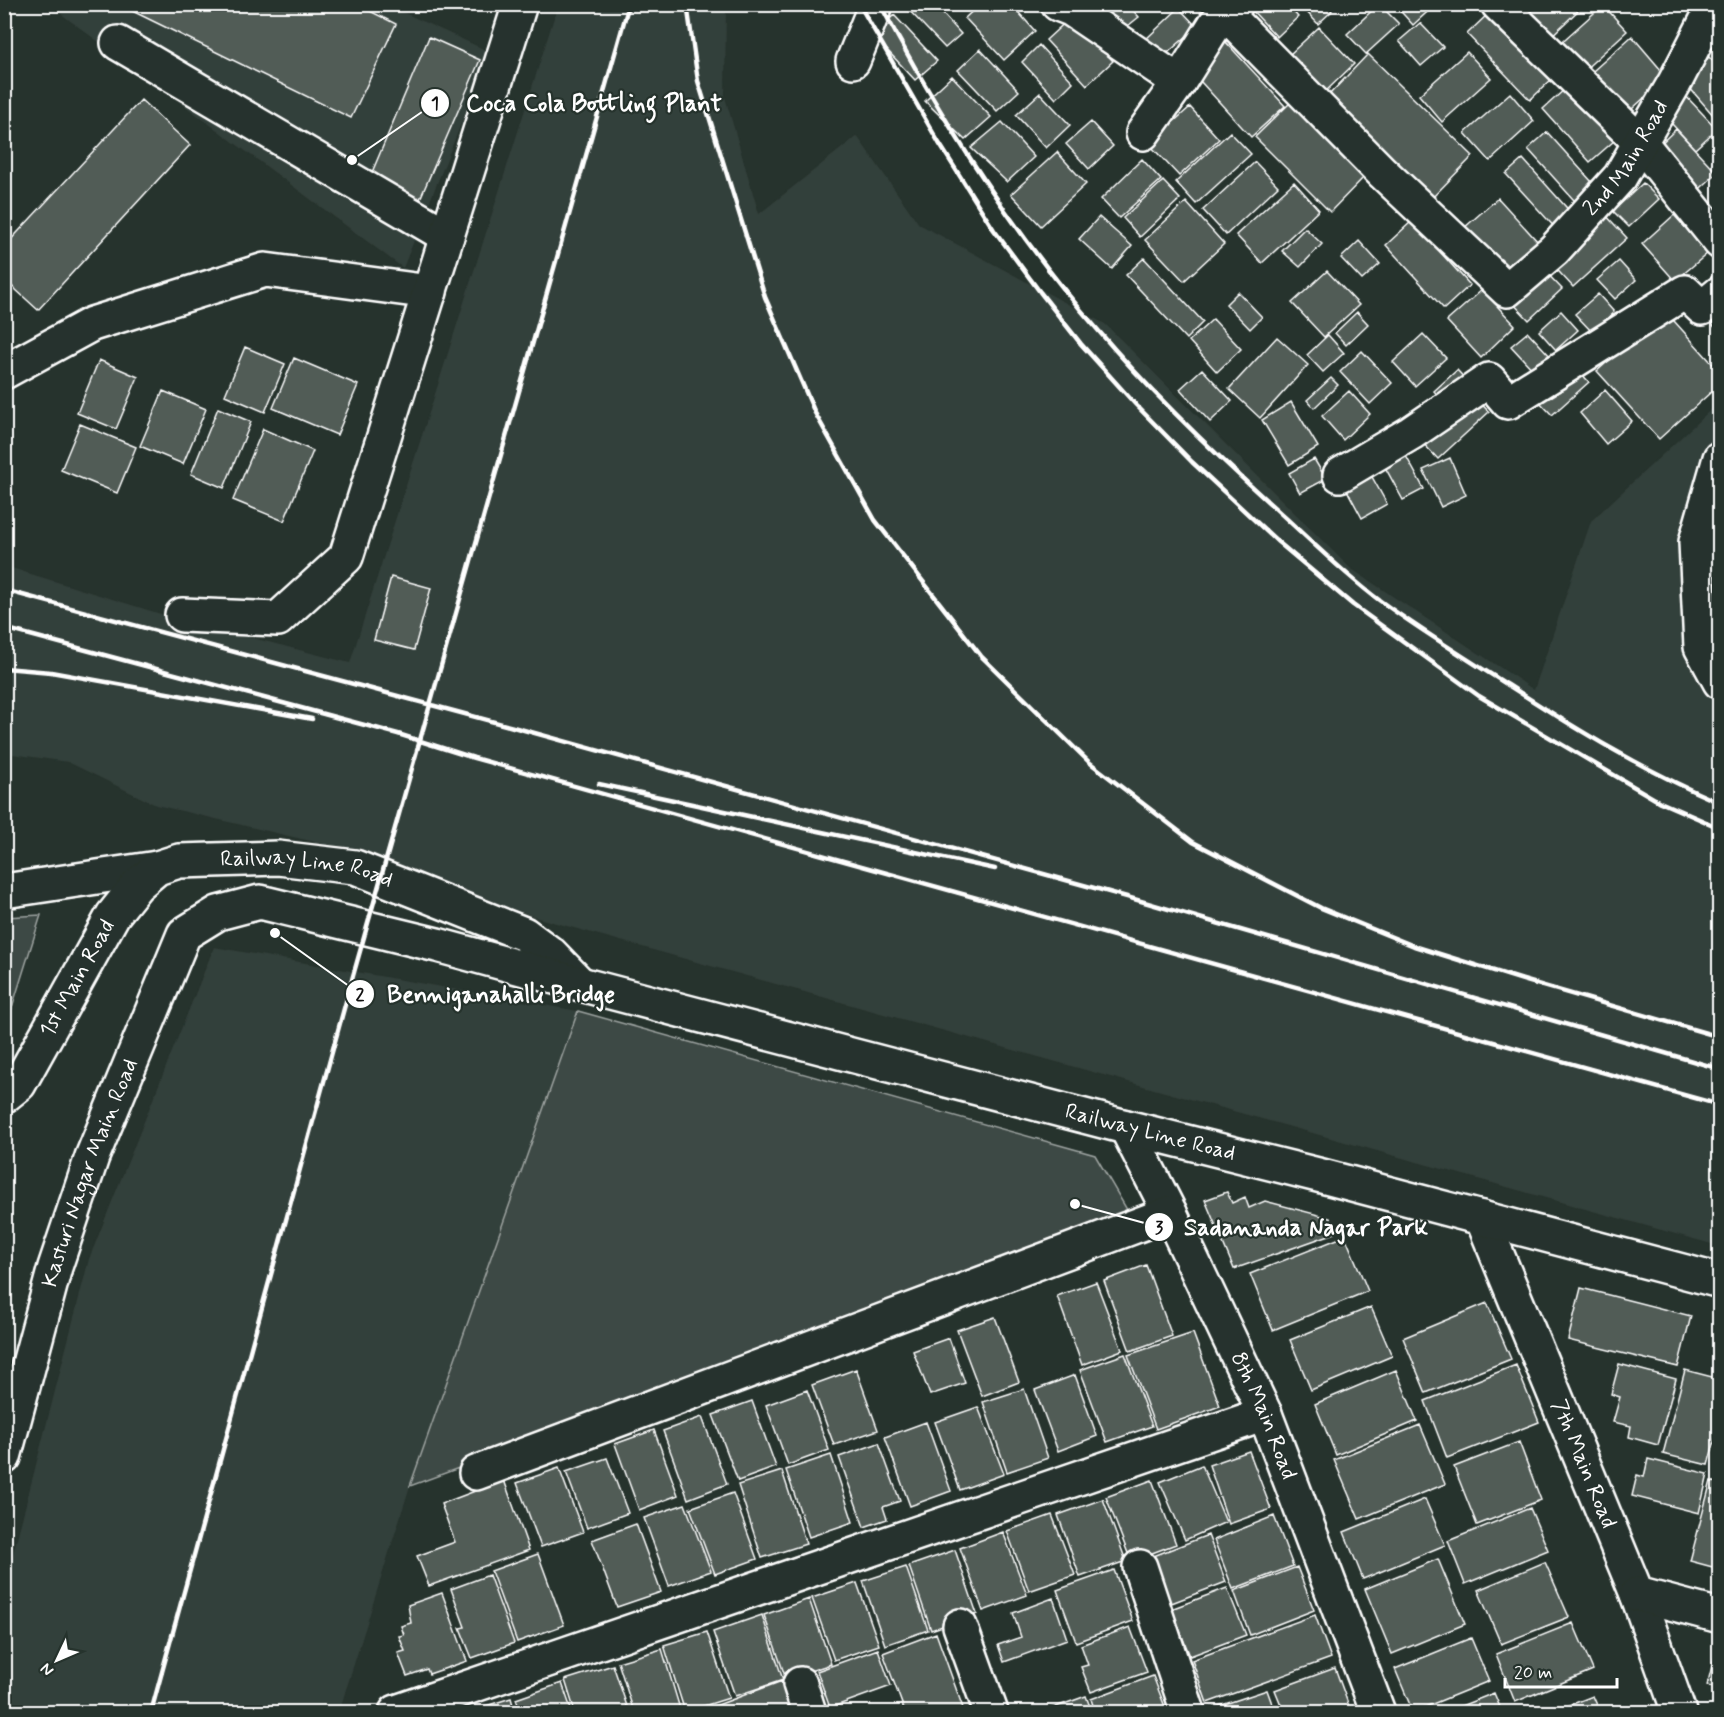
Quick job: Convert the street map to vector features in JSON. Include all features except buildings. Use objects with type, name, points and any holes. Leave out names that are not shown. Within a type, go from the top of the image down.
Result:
[{"type":"street","points":[[182,615],[278,619],[346,557],[520,4]]},
{"type":"street","points":[[853,61],[876,4]]},
{"type":"street","points":[[1058,4],[1071,9],[1179,82]]},
{"type":"street","points":[[1498,4],[1640,142],[1719,242]]},
{"type":"street","name":"2nd Main Road","points":[[1231,9],[1382,172],[1507,290],[1554,250],[1620,177],[1675,82],[1715,4]]},
{"type":"street","points":[[1143,133],[1179,82],[1216,22],[1231,9]]},
{"type":"street","points":[[118,43],[447,236]]},
{"type":"street","points":[[4,372],[92,324],[265,270],[430,292]]},
{"type":"street","points":[[1340,475],[1411,433],[1489,380],[1508,402],[1684,292],[1702,308],[1719,293]]},
{"type":"street","points":[[1719,458],[1696,542],[1701,647],[1719,682]]},
{"type":"street","name":"Railway Line Road","points":[[4,891],[157,868],[179,861],[278,858],[355,867],[524,934],[551,954],[580,984]]},
{"type":"street","name":"1st Main Road","points":[[4,1096],[19,1084],[113,915],[137,885],[157,868]]},
{"type":"street","name":"Railway Line Road","points":[[218,913],[260,902],[437,945],[1719,1281]]},
{"type":"street","name":"Kasturi Nagar Main Road","points":[[4,1457],[55,1267],[92,1157],[184,934],[218,913]]},
{"type":"street","name":"8th Main Road","points":[[1125,1127],[1170,1212],[1265,1414],[1378,1713]]},
{"type":"street","points":[[477,1473],[1170,1212]]},
{"type":"street","name":"7th Main Road","points":[[1482,1218],[1637,1594],[1679,1713]]},
{"type":"street","points":[[396,1713],[1265,1414]]},
{"type":"street","points":[[1140,1567],[1188,1713]]},
{"type":"street","points":[[1637,1594],[1719,1616]]},
{"type":"street","points":[[960,1626],[991,1713]]},
{"type":"shaded area","points":[[49,5],[387,5],[490,52],[403,268]]},
{"type":"shaded area","points":[[558,5],[726,5],[725,97],[759,214],[857,136],[919,224],[1105,324],[1350,568],[1534,690],[1591,521],[1719,402],[1719,1246],[538,918],[349,850],[156,805],[68,762],[5,753],[5,566],[164,615],[350,663]]},
{"type":"shaded area","points":[[41,915],[5,1030],[5,917]]},
{"type":"shaded area","points":[[214,947],[578,1011],[410,1486],[339,1712],[5,1712],[5,1585],[89,1259]]},
{"type":"shaded area","points":[[578,1011],[1095,1155],[1133,1220],[410,1486]]},
{"type":"railway","points":[[151,1712],[351,983],[629,4]]},
{"type":"railway","points":[[687,4],[698,81],[765,297],[815,413],[875,520],[981,656],[1089,762],[1193,842],[1321,908],[1414,946],[1720,1037]]},
{"type":"railway","points":[[859,4],[939,143],[994,230],[1081,344],[1192,462],[1278,542],[1353,605],[1479,696],[1660,802],[1720,828]]},
{"type":"railway","points":[[880,4],[953,132],[1036,253],[1118,353],[1162,400],[1253,489],[1340,568],[1395,611],[1585,733],[1638,763],[1720,803]]},
{"type":"railway","points":[[4,590],[513,727],[1127,897],[1720,1069]]},
{"type":"railway","points":[[4,628],[398,734],[474,758],[1720,1105]]},
{"type":"railway","points":[[4,668],[51,672],[312,719]]},
{"type":"railway","points":[[599,784],[995,869]]},
{"type":"place","name":"Coca Cola Bottling Plant","points":[[352,160]]},
{"type":"place","name":"Benniganahalli Bridge","points":[[275,933]]},
{"type":"place","name":"Sadananda Nagar Park","points":[[1075,1204]]}]
